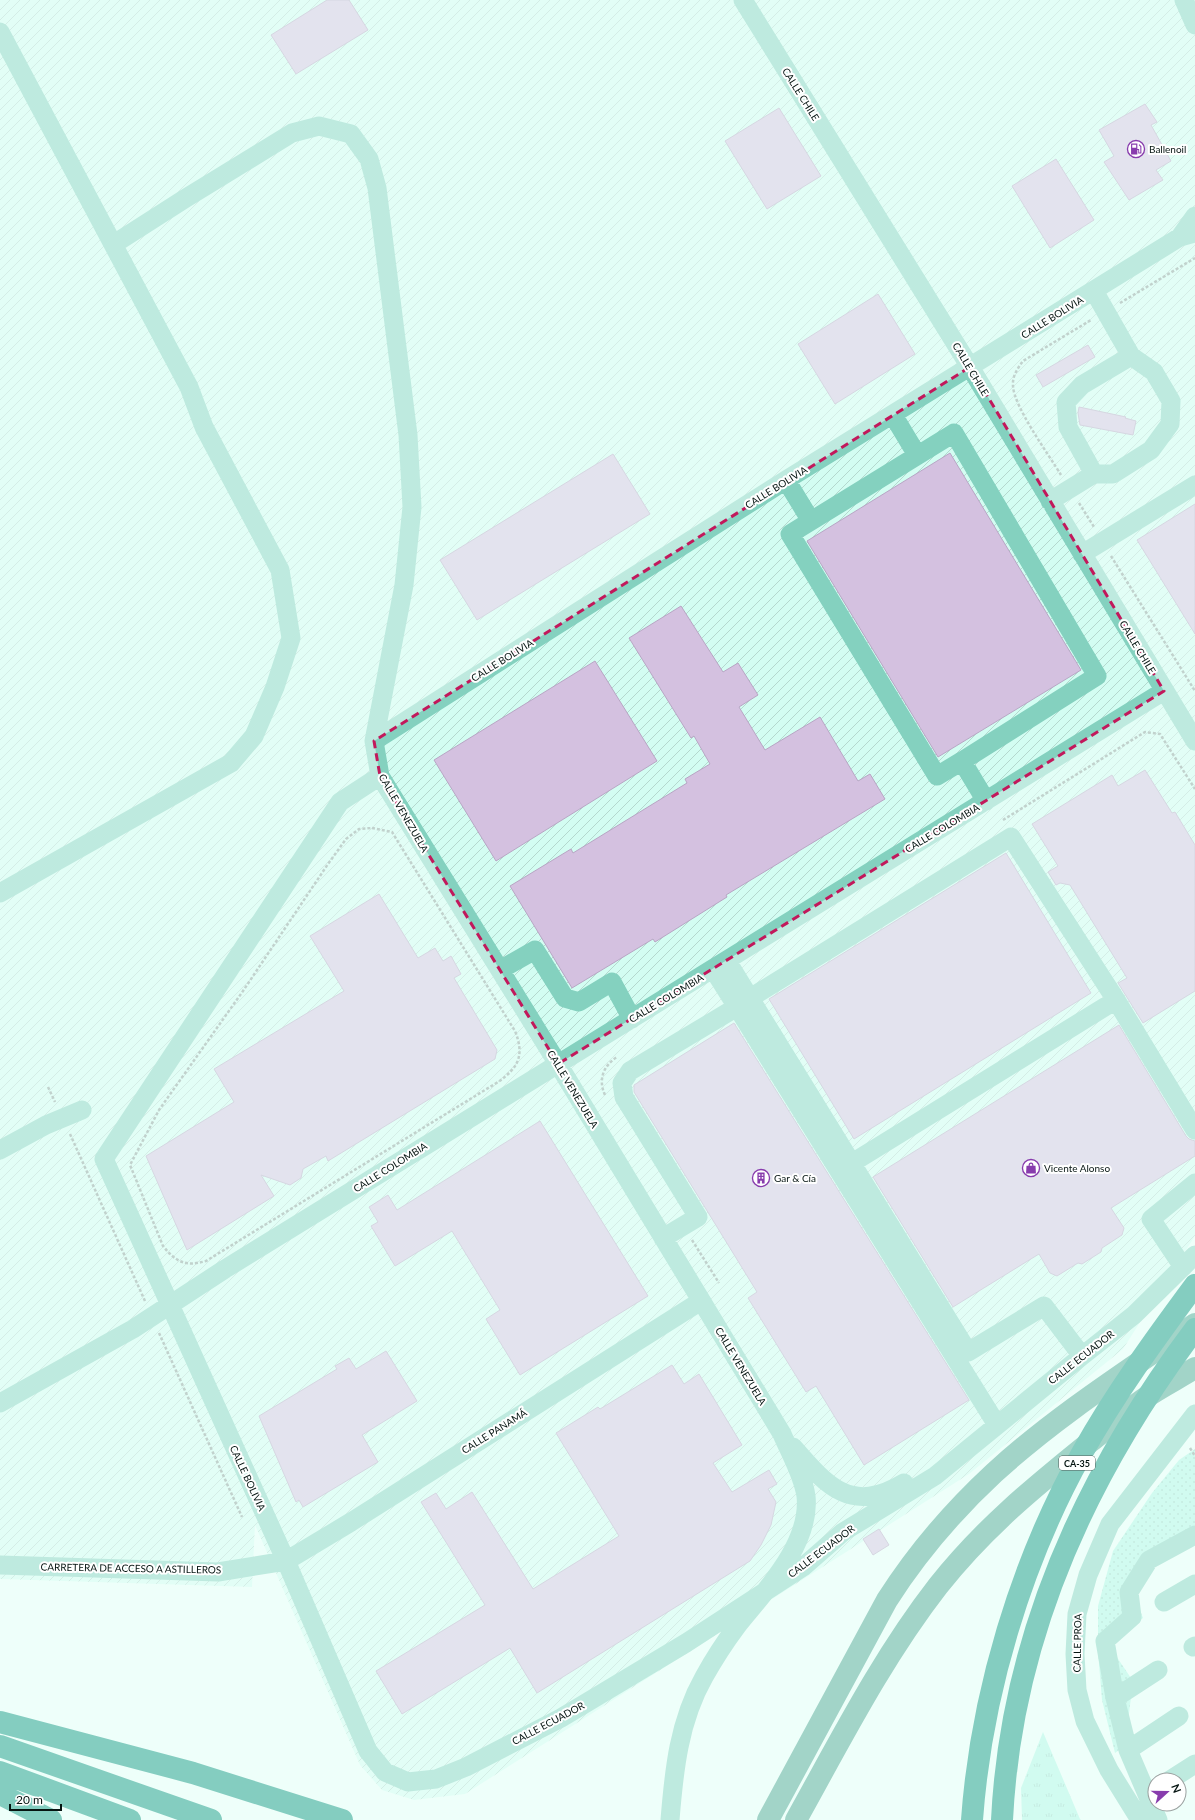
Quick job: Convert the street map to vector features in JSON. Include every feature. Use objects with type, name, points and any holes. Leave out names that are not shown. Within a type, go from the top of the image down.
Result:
[{"type":"highway","name":"CA-35","points":[[972,1820],[984,1735],[999,1661],[1029,1567],[1046,1526],[1082,1453],[1145,1353],[1195,1285]]},
{"type":"highway","name":"CA-35","points":[[1002,1820],[1010,1742],[1025,1666],[1040,1614],[1055,1573],[1091,1492],[1135,1416],[1195,1329]]},
{"type":"highway","points":[[0,1722],[193,1773],[342,1820]]},
{"type":"highway","points":[[0,1746],[211,1820]]},
{"type":"highway","points":[[0,1772],[130,1820]]},
{"type":"highway","points":[[0,1794],[50,1820]]},
{"type":"main road","points":[[768,1820],[887,1600],[906,1570],[944,1523],[995,1473],[1040,1435],[1195,1324]]},
{"type":"main road","points":[[796,1820],[852,1717],[884,1665],[938,1586],[983,1534],[1005,1512],[1045,1477],[1145,1398],[1195,1368]]},
{"type":"street","name":"CALLE CHILE","points":[[743,0],[970,367],[1195,742]]},
{"type":"street","points":[[1184,0],[1195,25]]},
{"type":"street","points":[[0,32],[189,387],[204,427],[280,570],[291,638],[275,687],[254,736],[231,763],[0,893]]},
{"type":"street","points":[[114,244],[292,132],[319,126],[351,134],[369,159],[377,188],[406,420],[412,507],[404,585],[374,741]]},
{"type":"street","name":"CALLE BOLIVIA","points":[[374,741],[786,480],[1188,235],[1195,216]]},
{"type":"street","points":[[1050,501],[1094,474],[1113,474],[1151,450],[1170,424],[1171,401],[1154,372],[1131,356],[1094,291]]},
{"type":"street","points":[[1094,474],[1068,427],[1066,402],[1082,385],[1131,356]]},
{"type":"street","points":[[893,414],[917,455]]},
{"type":"street","points":[[954,433],[1098,676],[937,776],[790,534],[811,521],[954,433]]},
{"type":"street","points":[[786,480],[811,521]]},
{"type":"street","points":[[1082,554],[1195,485]]},
{"type":"street","name":"CALLE COLOMBIA","points":[[0,1403],[133,1329],[225,1269],[1164,691]]},
{"type":"street","name":"CALLE VENEZUELA","points":[[374,741],[380,776],[558,1064],[782,1434]]},
{"type":"street","points":[[962,761],[986,801]]},
{"type":"street","name":"CALLE BOLIVIA","points":[[380,776],[340,802],[104,1158],[286,1560],[368,1751],[385,1772],[408,1782]]},
{"type":"street","points":[[664,1238],[698,1217],[624,1097],[622,1083],[630,1071],[743,1003],[1011,836],[1116,1000],[1195,1130]]},
{"type":"street","points":[[500,970],[535,950],[565,998],[579,1002],[612,982],[632,1019]]},
{"type":"street","points":[[720,965],[993,1428],[890,1492],[864,1497],[839,1492],[822,1480],[782,1434]]},
{"type":"street","points":[[852,1163],[1116,1000]]},
{"type":"street","points":[[743,1003],[852,1163],[968,1352],[1044,1306],[1082,1356]]},
{"type":"street","points":[[0,1150],[46,1125],[82,1110]]},
{"type":"street","points":[[1189,1261],[1151,1219],[1195,1183]]},
{"type":"street","name":"CALLE ECUADOR","points":[[408,1782],[436,1779],[466,1767],[561,1718],[686,1643],[803,1567],[843,1532],[934,1476],[1134,1315],[1189,1261]]},
{"type":"street","name":"CALLE PANAMÁ","points":[[286,1560],[351,1522],[701,1301]]},
{"type":"street","name":"CALLE PROA","points":[[1140,1820],[1109,1770],[1085,1721],[1077,1690],[1075,1654],[1077,1614],[1088,1575],[1110,1524],[1195,1414]]},
{"type":"street","points":[[670,1820],[681,1734],[689,1710],[703,1678],[717,1655],[766,1590],[789,1556],[802,1531],[806,1516],[806,1495],[782,1434]]},
{"type":"street","points":[[1167,1449],[1184,1438],[1195,1434]]},
{"type":"street","points":[[1147,1786],[1128,1750],[1115,1698],[1105,1641],[1132,1617],[1129,1592],[1149,1560],[1195,1535]]},
{"type":"street","name":"CARRETERA DE ACCESO A ASTILLEROS","points":[[0,1565],[218,1572],[286,1560]]},
{"type":"street","points":[[1164,1602],[1195,1584]]},
{"type":"street","points":[[1115,1698],[1158,1670]]},
{"type":"street","points":[[1128,1750],[1179,1716]]},
{"type":"street","points":[[1182,1772],[1195,1764]]},
{"type":"path","points":[[372,828],[392,832],[515,1031],[519,1040],[520,1051],[517,1063],[511,1073],[336,1182],[206,1261],[197,1264],[184,1263],[172,1257],[163,1246],[130,1165],[159,1110],[239,997],[328,864],[346,840],[359,829],[372,828]]},
{"type":"highlighted area","points":[[970,367],[1164,691],[558,1064],[380,776],[374,741]]},
{"type":"shaded area","points":[[0,0],[1195,0],[1195,1236],[1123,1349],[969,1474],[465,1794],[414,1800],[382,1790],[360,1765],[255,1525],[252,1587],[0,1579]]},
{"type":"green space","points":[[1195,1449],[1195,1529],[1164,1547],[1135,1597],[1143,1618],[1108,1644],[1133,1681],[1125,1746],[1115,1753],[1102,1700],[1098,1652],[1098,1606],[1113,1551],[1152,1493],[1179,1460]]},
{"type":"green space","points":[[1043,1732],[1081,1820],[1022,1820],[1021,1788]]},
{"type":"building","points":[[327,0],[349,0],[368,30],[296,74],[271,35]]},
{"type":"building","points":[[1145,104],[1157,122],[1151,125],[1171,161],[1156,170],[1163,180],[1129,200],[1104,162],[1114,156],[1099,130]]},
{"type":"building","points":[[779,108],[821,176],[767,209],[725,141]]},
{"type":"building","points":[[1056,159],[1094,220],[1050,248],[1012,186]]},
{"type":"building","points":[[878,294],[915,354],[835,404],[798,344]]},
{"type":"building","points":[[1088,345],[1095,357],[1043,387],[1036,375]]},
{"type":"building","points":[[1079,407],[1126,417],[1125,418],[1136,421],[1133,435],[1080,425],[1078,413]]},
{"type":"building","points":[[950,453],[1081,670],[938,757],[807,541]]},
{"type":"building","points":[[613,454],[650,514],[477,620],[440,560]]},
{"type":"building","points":[[1195,504],[1195,634],[1137,540]]},
{"type":"building","points":[[681,606],[723,672],[738,663],[758,695],[739,707],[765,750],[820,717],[858,781],[870,774],[885,799],[726,895],[727,897],[655,942],[653,939],[572,988],[510,886],[571,849],[573,853],[687,783],[685,779],[710,764],[694,736],[691,738],[629,638]]},
{"type":"building","points":[[595,661],[657,761],[496,861],[434,760]]},
{"type":"building","points":[[1145,770],[1172,813],[1175,812],[1195,845],[1195,991],[1143,1023],[1118,983],[1127,978],[1070,885],[1060,883],[1056,885],[1048,872],[1058,866],[1032,824],[1112,775],[1118,786]]},
{"type":"building","points":[[1006,853],[1091,993],[854,1139],[769,999]]},
{"type":"building","points":[[379,894],[418,958],[435,948],[443,961],[451,956],[461,974],[454,978],[497,1050],[495,1059],[328,1161],[326,1156],[303,1169],[301,1178],[290,1185],[261,1175],[274,1196],[187,1250],[146,1156],[234,1102],[214,1069],[344,991],[310,936]]},
{"type":"building","name":"Gar & Cía","points":[[734,1023],[969,1400],[864,1465],[816,1386],[806,1392],[748,1298],[757,1292],[634,1092],[634,1085]]},
{"type":"building","name":"Vicente Alonso","points":[[1119,1025],[1186,1136],[1195,1141],[1195,1156],[1111,1208],[1124,1228],[1122,1235],[1102,1248],[1101,1252],[1082,1264],[1078,1263],[1057,1276],[1050,1273],[1039,1254],[953,1307],[873,1177]]},
{"type":"building","points":[[540,1121],[648,1296],[520,1375],[486,1319],[500,1310],[452,1231],[395,1266],[371,1226],[378,1222],[369,1207],[388,1195],[397,1210]]},
{"type":"building","points":[[386,1351],[417,1401],[362,1435],[378,1462],[303,1507],[299,1500],[296,1502],[259,1416],[337,1369],[335,1366],[349,1358],[356,1369]]},
{"type":"building","points":[[672,1365],[684,1384],[699,1374],[742,1445],[713,1463],[732,1492],[769,1470],[777,1484],[768,1489],[776,1502],[771,1525],[761,1545],[750,1561],[537,1693],[510,1648],[402,1714],[376,1671],[485,1605],[421,1502],[436,1493],[446,1509],[472,1492],[533,1589],[619,1536],[556,1433],[598,1407],[600,1409]]},
{"type":"building","points":[[879,1529],[889,1545],[873,1555],[863,1539]]},
{"type":"place","name":"Ballenoil","points":[[1136,149]]},
{"type":"place","name":"Vicente Alonso","points":[[1031,1168]]},
{"type":"place","name":"Gar & Cía","points":[[761,1178]]}]
